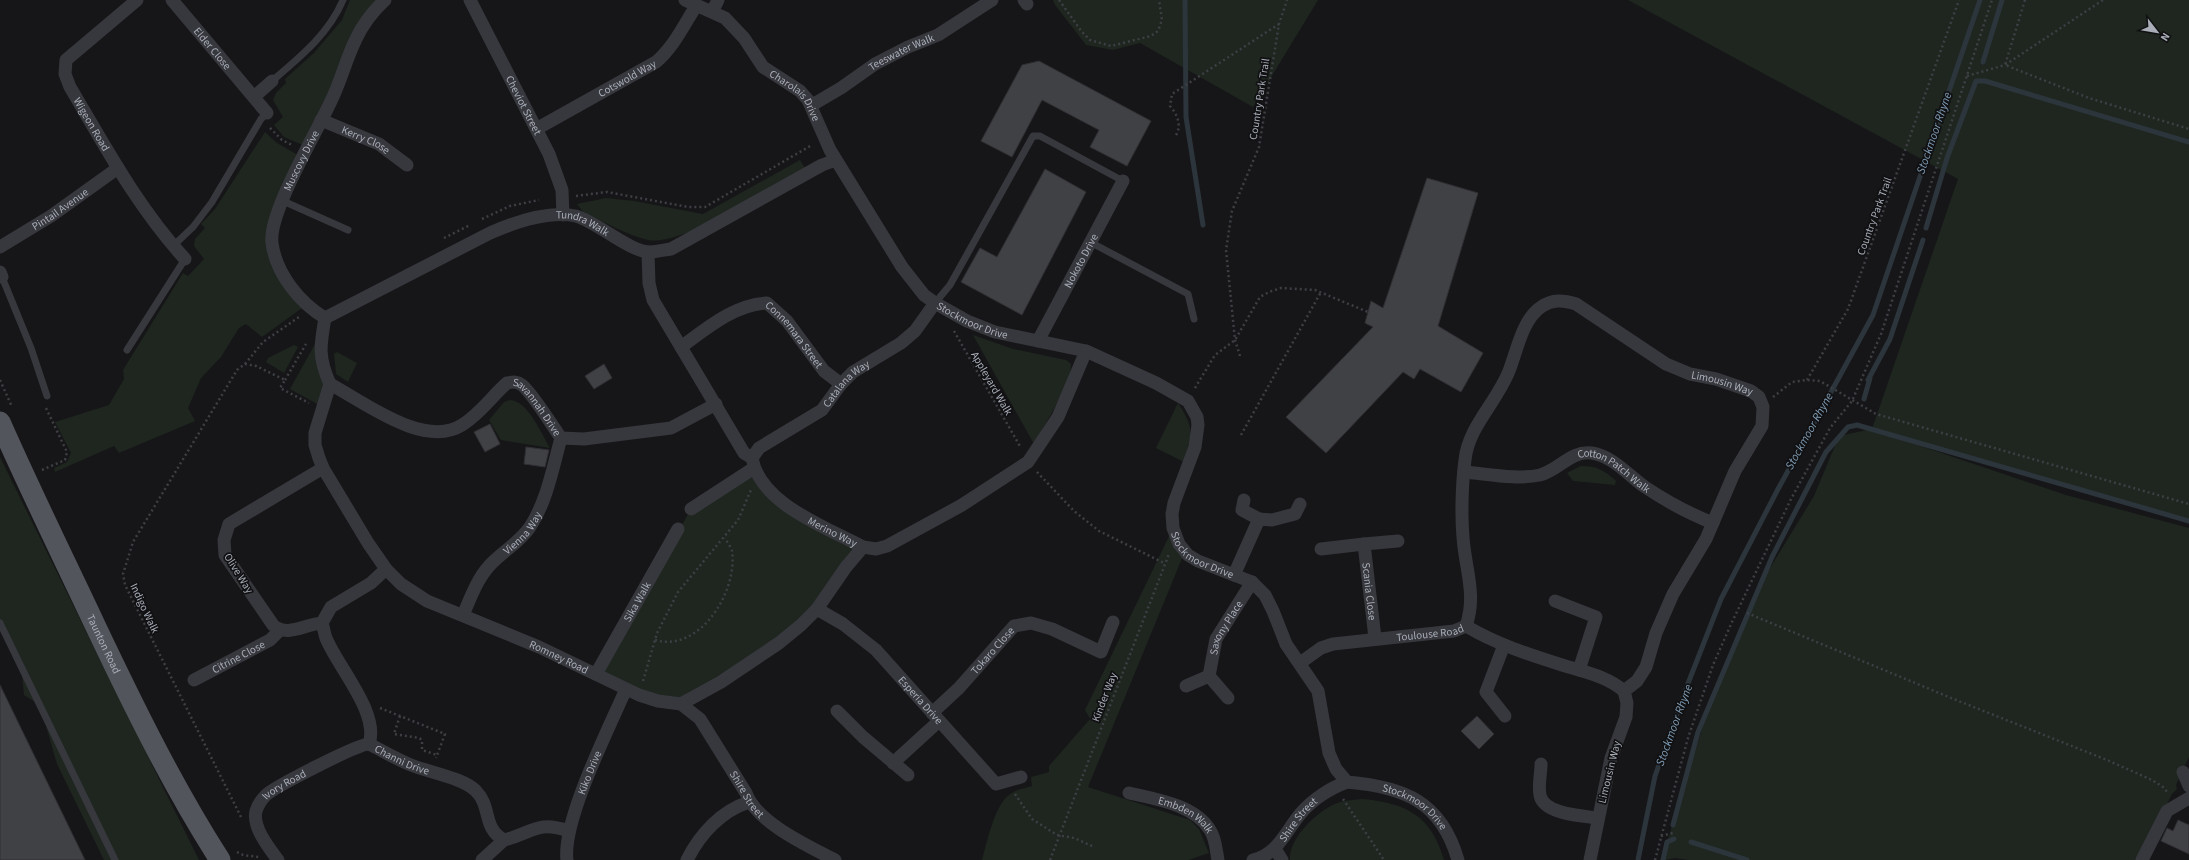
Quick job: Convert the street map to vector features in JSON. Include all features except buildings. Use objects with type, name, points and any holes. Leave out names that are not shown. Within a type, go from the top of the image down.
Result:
[{"type":"main road","name":"Taunton Road","points":[[0,422],[28,486],[141,721],[192,816],[220,860]]},
{"type":"street","name":"Wigeon Road","points":[[137,0],[66,60],[65,74],[70,87],[118,168],[159,229],[185,259]]},
{"type":"street","name":"Elder Close","points":[[172,0],[267,113]]},
{"type":"street","name":"Muscovy Drive","points":[[325,318],[310,309],[290,285],[276,257],[272,243],[272,231],[283,201],[305,151],[341,79],[356,39],[376,9],[385,0]]},
{"type":"street","name":"Cheviot Street","points":[[470,0],[538,128],[558,173],[563,198],[563,215]]},
{"type":"street","points":[[712,12],[718,0]]},
{"type":"street","name":"Teeswater Walk","points":[[812,105],[841,88],[875,64],[908,47],[938,35],[992,0]]},
{"type":"street","name":"Cotswold Way","points":[[538,128],[656,62],[663,56],[690,3]]},
{"type":"street","name":"Charolais Drive","points":[[690,3],[725,18],[735,27],[763,67],[800,91],[812,105],[824,140],[836,160]]},
{"type":"street","points":[[254,97],[272,81]]},
{"type":"street","name":"Kerry Close","points":[[321,120],[379,144],[407,164]]},
{"type":"street","points":[[648,252],[671,249],[798,178],[836,160]]},
{"type":"street","name":"Stockmoor Drive","points":[[836,160],[902,267],[924,295],[941,307],[995,332],[1086,351],[1156,383],[1188,401],[1194,410],[1198,425],[1195,447],[1174,504],[1172,514],[1173,528],[1179,544],[1188,554],[1198,561],[1252,582],[1264,595],[1273,611],[1286,644],[1318,691],[1329,753],[1336,769],[1347,782],[1396,789],[1421,803],[1433,813],[1446,829],[1454,845],[1458,860]]},
{"type":"street","name":"Pintail Avenue","points":[[0,247],[51,216],[118,168]]},
{"type":"street","name":"Nokoto Drive","points":[[1038,341],[1123,181]]},
{"type":"street","name":"Tundra Walk","points":[[325,318],[496,230],[515,222],[563,215],[586,220],[622,240],[648,252]]},
{"type":"street","name":"Merino Way","points":[[648,252],[649,283],[653,300],[744,453],[754,467],[779,501],[863,547],[876,549],[886,546],[962,505],[1028,462],[1058,417],[1086,351]]},
{"type":"street","name":"Limousin Way","points":[[1466,626],[1472,600],[1462,536],[1464,472],[1467,447],[1509,372],[1528,322],[1540,307],[1550,302],[1562,300],[1576,304],[1666,364],[1690,374],[1716,379],[1751,391],[1759,397],[1763,407],[1762,426],[1735,471],[1702,546],[1673,594],[1656,633],[1646,667],[1637,681],[1624,691],[1627,704],[1626,717],[1611,758],[1590,860]]},
{"type":"street","name":"Connemara Street","points":[[681,347],[732,313],[756,304],[767,303],[787,321],[824,371],[841,384]]},
{"type":"street","name":"Catalana Way","points":[[754,467],[759,448],[822,410],[841,384],[853,372],[902,343],[941,307]]},
{"type":"street","points":[[325,318],[320,347],[324,371],[330,384]]},
{"type":"street","name":"Savannah Drive","points":[[330,384],[406,425],[418,430],[439,433],[461,426],[507,383],[515,382],[521,384],[530,393],[561,438],[584,439],[672,428],[716,404]]},
{"type":"street","name":"Romney Road","points":[[330,384],[315,432],[315,445],[323,468],[386,569],[411,592],[427,601],[463,615],[596,674],[639,695],[658,701],[681,704]]},
{"type":"street","name":"Vienna Way","points":[[463,615],[479,579],[491,564],[519,541],[530,526],[542,502],[561,438]]},
{"type":"street","name":"Cotton Patch Walk","points":[[1464,472],[1534,476],[1550,472],[1568,458],[1582,453],[1600,454],[1610,459],[1647,488],[1713,523]]},
{"type":"street","points":[[690,509],[754,467]]},
{"type":"street","name":"Olive Way","points":[[280,631],[273,626],[225,555],[224,540],[229,524],[323,468]]},
{"type":"street","points":[[1244,500],[1242,510],[1259,519],[1272,520],[1295,514],[1300,504]]},
{"type":"street","points":[[1234,575],[1259,519]]},
{"type":"street","name":"Sika Walk","points":[[596,674],[678,529]]},
{"type":"street","points":[[1321,549],[1398,541]]},
{"type":"street","name":"Scania Close","points":[[1364,544],[1375,638]]},
{"type":"street","points":[[681,704],[722,682],[779,643],[801,625],[817,609],[863,547]]},
{"type":"street","points":[[280,631],[287,632],[312,624],[322,623],[331,607],[371,583],[386,569]]},
{"type":"street","name":"Saxony Place","points":[[1209,676],[1216,639],[1252,582]]},
{"type":"street","points":[[1555,601],[1596,618],[1579,670]]},
{"type":"street","name":"Esperia Drive","points":[[817,609],[843,624],[876,650],[996,784],[1015,778]]},
{"type":"street","name":"Tokaro Close","points":[[936,717],[959,688],[1014,626],[1031,623],[1052,629],[1101,652],[1113,622]]},
{"type":"street","name":"Channi Drive","points":[[322,623],[326,638],[365,709],[371,731],[369,744],[410,764],[464,783],[476,791],[484,803],[489,824],[496,835],[504,840]]},
{"type":"street","name":"Toulouse Road","points":[[1300,663],[1321,648],[1332,644],[1375,638],[1454,631],[1466,626],[1504,645],[1579,670],[1617,685],[1624,691]]},
{"type":"street","name":"Citrine Close","points":[[194,680],[270,640],[280,631]]},
{"type":"street","points":[[1504,645],[1486,692],[1506,716]]},
{"type":"street","points":[[1186,686],[1209,676],[1228,698]]},
{"type":"street","name":"Kiko Drive","points":[[567,860],[568,831],[594,763],[626,689]]},
{"type":"street","name":"Shire Street","points":[[681,704],[700,718],[746,793],[749,802],[790,836],[835,860]]},
{"type":"street","points":[[837,711],[908,775]]},
{"type":"street","points":[[893,763],[936,717]]},
{"type":"street","name":"Ivory Road","points":[[278,860],[266,843],[256,821],[256,812],[265,796],[289,781],[356,747],[369,744]]},
{"type":"street","points":[[1542,764],[1540,796],[1544,804],[1563,812],[1598,818]]},
{"type":"street","points":[[2183,772],[2189,786]]},
{"type":"street","name":"Shire Street","points":[[1253,860],[1269,854],[1278,855],[1302,812],[1313,802],[1334,788],[1347,782]]},
{"type":"street","name":"Embden Walk","points":[[1130,793],[1176,806],[1196,816],[1205,823],[1213,835],[1218,860]]},
{"type":"street","points":[[2142,860],[2163,818],[2175,806],[2189,798]]},
{"type":"street","points":[[687,860],[700,837],[711,826],[738,806],[749,802]]},
{"type":"street","points":[[482,860],[504,840],[540,826],[552,826],[568,831]]},
{"type":"lane","points":[[272,81],[299,58],[322,34],[343,0]]},
{"type":"lane","points":[[173,246],[193,227],[212,202],[261,119],[267,113]]},
{"type":"lane","points":[[941,307],[950,285],[1033,136],[1040,136],[1123,181]]},
{"type":"lane","points":[[283,201],[348,230]]},
{"type":"lane","points":[[1090,242],[1188,294],[1194,318]]},
{"type":"lane","points":[[127,350],[185,259]]},
{"type":"lane","points":[[1,275],[31,348],[47,396]]},
{"type":"lane","points":[[0,623],[116,860]]},
{"type":"path","points":[[1059,0],[1082,32],[1090,40],[1111,46],[1151,36],[1158,31],[1162,20],[1159,0]]},
{"type":"path","name":"Country Park Trail","points":[[1240,356],[1235,340],[1226,250],[1232,211],[1259,147],[1279,24],[1287,0]]},
{"type":"path","name":"Country Park Trail","points":[[1807,380],[1848,309],[1959,0]]},
{"type":"path","points":[[1655,860],[1677,772],[1697,710],[1734,615],[1772,535],[1805,473],[1830,428],[1852,401],[1881,334],[1992,0]]},
{"type":"path","points":[[2005,65],[2025,0]]},
{"type":"path","points":[[1967,76],[2005,65],[2103,0]]},
{"type":"path","points":[[1176,135],[1178,130],[1177,114],[1170,106],[1172,94],[1279,24]]},
{"type":"path","points":[[2005,65],[2089,98],[2189,129]]},
{"type":"path","points":[[267,113],[267,123],[272,131],[282,140],[305,151]]},
{"type":"path","points":[[1188,401],[1215,355],[1235,340],[1260,298],[1268,292],[1281,288],[1321,292],[1368,312]]},
{"type":"path","points":[[1240,435],[1321,292]]},
{"type":"path","name":"Appleyard Walk","points":[[941,307],[1028,462],[1074,511],[1099,531],[1164,563]]},
{"type":"path","points":[[244,364],[263,342],[310,309]]},
{"type":"path","points":[[307,343],[280,388],[322,410]]},
{"type":"path","points":[[244,364],[256,366],[285,380]]},
{"type":"path","name":"Indigo Walk","points":[[240,815],[125,585],[122,574],[133,542],[237,370],[244,364]]},
{"type":"path","points":[[1763,407],[1781,389],[1792,382],[1807,380],[1820,381],[1876,414],[2189,504]]},
{"type":"path","points":[[40,471],[66,460],[67,452],[45,408],[47,396]]},
{"type":"path","points":[[639,695],[656,640],[678,592],[725,538],[738,520],[754,467]]},
{"type":"path","points":[[656,640],[675,642],[694,633],[705,625],[722,603],[730,584],[732,569],[732,550],[725,538]]},
{"type":"path","name":"Kinder Way","points":[[1050,860],[1164,563],[1168,554],[1179,544]]},
{"type":"path","points":[[1747,613],[2120,766],[2163,787],[2170,795],[2175,806]]},
{"type":"path","points":[[365,709],[372,705],[445,734],[430,772]]},
{"type":"path","points":[[400,716],[394,734],[419,738],[422,740],[422,750],[437,754]]},
{"type":"path","points":[[1015,778],[1016,796],[1032,819],[1059,836],[1074,838],[1092,846]]},
{"type":"path","points":[[1334,788],[1384,860]]},
{"type":"path","points":[[1661,836],[1673,833]]},
{"type":"shaded area","points":[[350,0],[379,0],[305,146],[284,137],[274,125],[283,117],[273,100],[276,93],[286,83],[285,79],[314,53],[342,20]]},
{"type":"shaded area","points":[[1053,0],[1318,0],[1253,107],[1140,43],[1113,50],[1086,45],[1055,5]]},
{"type":"shaded area","points":[[1628,0],[2189,0],[2189,521],[1885,434],[2066,495],[2189,528],[2189,757],[2176,785],[2177,789],[2172,794],[2139,860],[1689,860],[1675,858],[1665,860],[1667,842],[1712,697],[1759,586],[1814,496],[1839,436],[1872,429],[1958,179]]},
{"type":"shaded area","points":[[265,132],[277,143],[298,155],[270,229],[302,308],[262,337],[246,324],[239,328],[221,357],[201,378],[188,408],[195,421],[119,453],[114,446],[55,472],[54,468],[67,462],[71,453],[55,422],[109,405],[124,379],[123,370],[183,273],[188,276],[204,259],[194,246],[195,239],[205,228],[201,224],[215,209]]},
{"type":"shaded area","points":[[800,160],[805,168],[728,214],[683,234],[664,240],[648,240],[631,235],[583,212],[577,204],[606,198],[634,201],[703,214]]},
{"type":"shaded area","points":[[973,335],[1013,349],[1066,360],[1071,364],[1067,382],[1062,393],[1034,444]]},
{"type":"shaded area","points":[[315,344],[317,347],[325,395],[319,405],[290,389]]},
{"type":"shaded area","points":[[294,345],[298,347],[284,373],[266,362],[268,358]]},
{"type":"shaded area","points":[[337,352],[357,363],[348,382],[336,374],[334,354]]},
{"type":"shaded area","points":[[510,400],[523,406],[528,412],[538,426],[550,448],[501,440],[489,420],[504,402]]},
{"type":"shaded area","points":[[1178,403],[1187,419],[1190,432],[1189,445],[1184,462],[1156,448]]},
{"type":"shaded area","points":[[0,457],[199,860],[104,860],[57,764],[40,705],[24,695],[21,663],[0,626]]},
{"type":"shaded area","points":[[1581,466],[1592,467],[1604,471],[1616,481],[1615,485],[1573,481],[1567,473]]},
{"type":"shaded area","points":[[754,468],[766,487],[863,547],[817,609],[681,704],[596,674],[691,509]]},
{"type":"shaded area","points":[[1173,528],[1185,551],[1088,787],[1190,820],[1199,829],[1209,853],[1188,860],[982,860],[992,823],[996,813],[1006,797],[1017,790],[1032,786],[1031,777],[1049,772],[1049,766],[1090,719],[1085,710]]},
{"type":"shaded area","points":[[1362,799],[1392,804],[1415,814],[1432,832],[1439,845],[1444,860],[1290,860],[1294,842],[1307,825],[1323,810],[1340,802]]},
{"type":"waterway","points":[[1185,0],[1186,117],[1203,225]]},
{"type":"waterway","name":"Stockmoor Rhyne","points":[[1638,860],[1655,776],[1687,686],[1721,599],[1777,491],[1873,315],[1980,0]]},
{"type":"waterway","points":[[1983,62],[2002,0]]},
{"type":"waterway","points":[[1926,228],[1947,158],[1976,81],[1985,81],[2189,142]]},
{"type":"waterway","points":[[1864,399],[1870,378],[1868,380],[1890,339],[1923,240]]},
{"type":"waterway","points":[[1673,825],[1698,732],[1772,557],[1826,452],[1848,427],[1857,425],[2189,521]]},
{"type":"waterway","points":[[1663,860],[1667,842],[1674,839]]},
{"type":"waterway","points":[[1691,842],[1747,860]]}]
